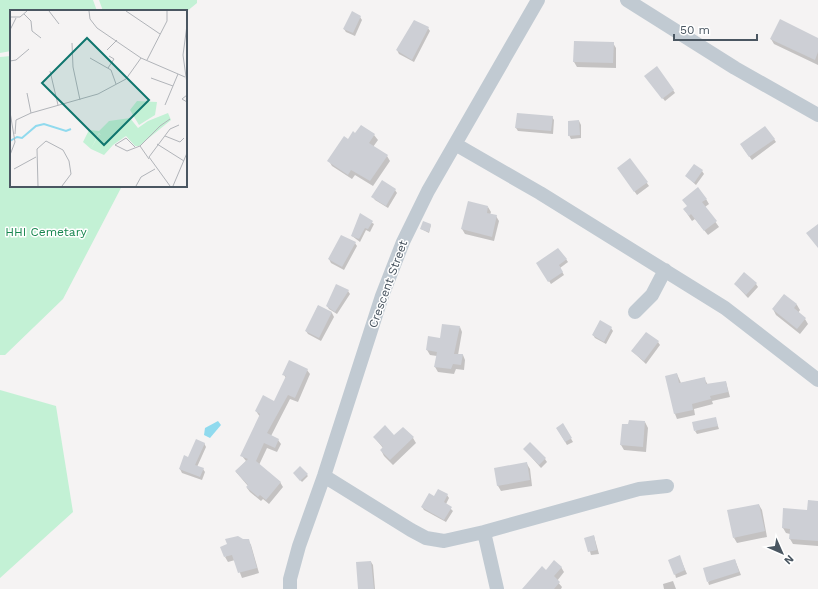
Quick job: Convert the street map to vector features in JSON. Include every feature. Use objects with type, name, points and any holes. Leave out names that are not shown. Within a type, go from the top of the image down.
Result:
[{"type":"street","name":"Crescent Street","points":[[290,589],[290,579],[299,546],[324,476],[382,296],[400,249],[428,191],[538,0]]},
{"type":"street","points":[[627,0],[735,68],[818,116]]},
{"type":"street","points":[[455,144],[725,308],[818,379]]},
{"type":"street","points":[[634,312],[652,295],[664,270]]},
{"type":"street","points":[[324,476],[426,538],[444,541],[484,532],[639,489],[667,486]]},
{"type":"street","points":[[484,532],[497,589]]},
{"type":"green space","points":[[0,0],[93,0],[97,10],[10,10],[10,51],[0,53]]},
{"type":"green space","points":[[99,0],[197,0],[197,3],[187,11],[103,10]]},
{"type":"green space","name":"HHI Cemetary","points":[[10,56],[10,187],[121,187],[63,299],[5,355],[0,355],[0,57]]},
{"type":"green space","points":[[0,390],[56,406],[73,512],[0,578]]},
{"type":"water","points":[[218,421],[221,425],[210,438],[204,435],[205,428]]},
{"type":"building","points":[[352,11],[361,16],[353,33],[343,29]]},
{"type":"building","points":[[780,19],[818,38],[818,52],[815,60],[770,39]]},
{"type":"building","points":[[414,20],[429,27],[412,60],[396,50]]},
{"type":"building","points":[[574,41],[614,42],[613,63],[573,62]]},
{"type":"building","points":[[657,66],[674,90],[662,99],[644,76]]},
{"type":"building","points":[[517,113],[553,116],[551,131],[515,128]]},
{"type":"building","points":[[579,120],[580,135],[568,136],[568,121]]},
{"type":"building","points":[[361,125],[375,134],[369,143],[388,155],[370,181],[351,170],[348,175],[327,161],[344,136],[348,139],[353,131],[355,133]]},
{"type":"building","points":[[765,126],[775,139],[749,157],[740,144]]},
{"type":"building","points":[[630,158],[648,182],[634,192],[617,168]]},
{"type":"building","points":[[694,164],[703,170],[694,183],[685,176]]},
{"type":"building","points":[[382,180],[396,189],[386,206],[371,197]]},
{"type":"building","points":[[698,187],[707,199],[702,202],[717,221],[704,231],[691,214],[689,216],[683,209],[687,206],[682,200]]},
{"type":"building","points":[[468,201],[488,206],[487,213],[497,215],[492,237],[461,229]]},
{"type":"building","points":[[360,213],[373,221],[368,229],[365,228],[359,239],[351,236]]},
{"type":"building","points":[[423,221],[431,224],[429,232],[420,229]]},
{"type":"building","points":[[818,224],[818,248],[806,233]]},
{"type":"building","points":[[341,235],[356,242],[342,267],[328,259]]},
{"type":"building","points":[[558,248],[567,259],[559,265],[563,272],[548,282],[536,263]]},
{"type":"building","points":[[744,272],[757,283],[746,295],[734,284]]},
{"type":"building","points":[[336,284],[349,290],[335,312],[326,306]]},
{"type":"building","points":[[784,294],[797,304],[794,308],[806,318],[797,329],[772,309]]},
{"type":"building","points":[[318,305],[332,312],[319,338],[305,331]]},
{"type":"building","points":[[600,320],[612,327],[604,342],[592,335]]},
{"type":"building","points":[[442,324],[460,326],[454,354],[463,354],[461,365],[453,364],[451,369],[434,367],[437,352],[426,350],[428,336],[440,338]]},
{"type":"building","points":[[646,332],[659,341],[644,361],[631,351]]},
{"type":"building","points":[[289,360],[308,369],[295,398],[288,395],[267,433],[279,439],[275,448],[264,443],[256,461],[281,482],[266,500],[260,495],[258,497],[246,487],[248,485],[235,471],[248,459],[240,456],[260,414],[255,411],[263,395],[274,401],[286,376],[282,375]]},
{"type":"building","points":[[677,373],[679,383],[705,377],[706,384],[726,381],[728,392],[710,396],[711,399],[692,404],[693,410],[674,414],[665,376]]},
{"type":"building","points":[[716,417],[718,426],[694,431],[692,422]]},
{"type":"building","points":[[629,420],[645,421],[643,447],[620,445],[622,424],[628,424]]},
{"type":"building","points":[[563,423],[572,438],[565,442],[556,428]]},
{"type":"building","points":[[385,425],[394,435],[403,427],[414,437],[390,460],[380,450],[383,447],[373,437]]},
{"type":"building","points":[[196,439],[205,443],[195,465],[204,468],[200,477],[179,469],[184,455],[188,457]]},
{"type":"building","points":[[530,442],[546,458],[539,465],[523,449]]},
{"type":"building","points":[[527,462],[530,480],[497,486],[494,468]]},
{"type":"building","points":[[300,466],[308,474],[300,481],[293,473]]},
{"type":"building","points":[[438,489],[448,494],[444,502],[452,507],[444,520],[421,507],[429,493],[434,496]]},
{"type":"building","points":[[808,500],[818,501],[818,541],[789,539],[790,529],[782,528],[783,508],[807,510]]},
{"type":"building","points":[[759,504],[765,531],[733,538],[727,510]]},
{"type":"building","points":[[594,535],[597,550],[588,552],[584,538]]},
{"type":"building","points":[[238,536],[243,539],[249,539],[257,568],[238,573],[232,555],[224,557],[220,547],[227,544],[225,539]]},
{"type":"building","points":[[680,555],[685,570],[674,575],[668,560]]},
{"type":"building","points":[[735,559],[739,572],[707,582],[703,568]]},
{"type":"building","points":[[554,560],[562,567],[554,576],[560,582],[554,589],[522,589],[542,566],[546,570]]},
{"type":"building","points":[[371,561],[374,589],[358,589],[356,562]]}]
